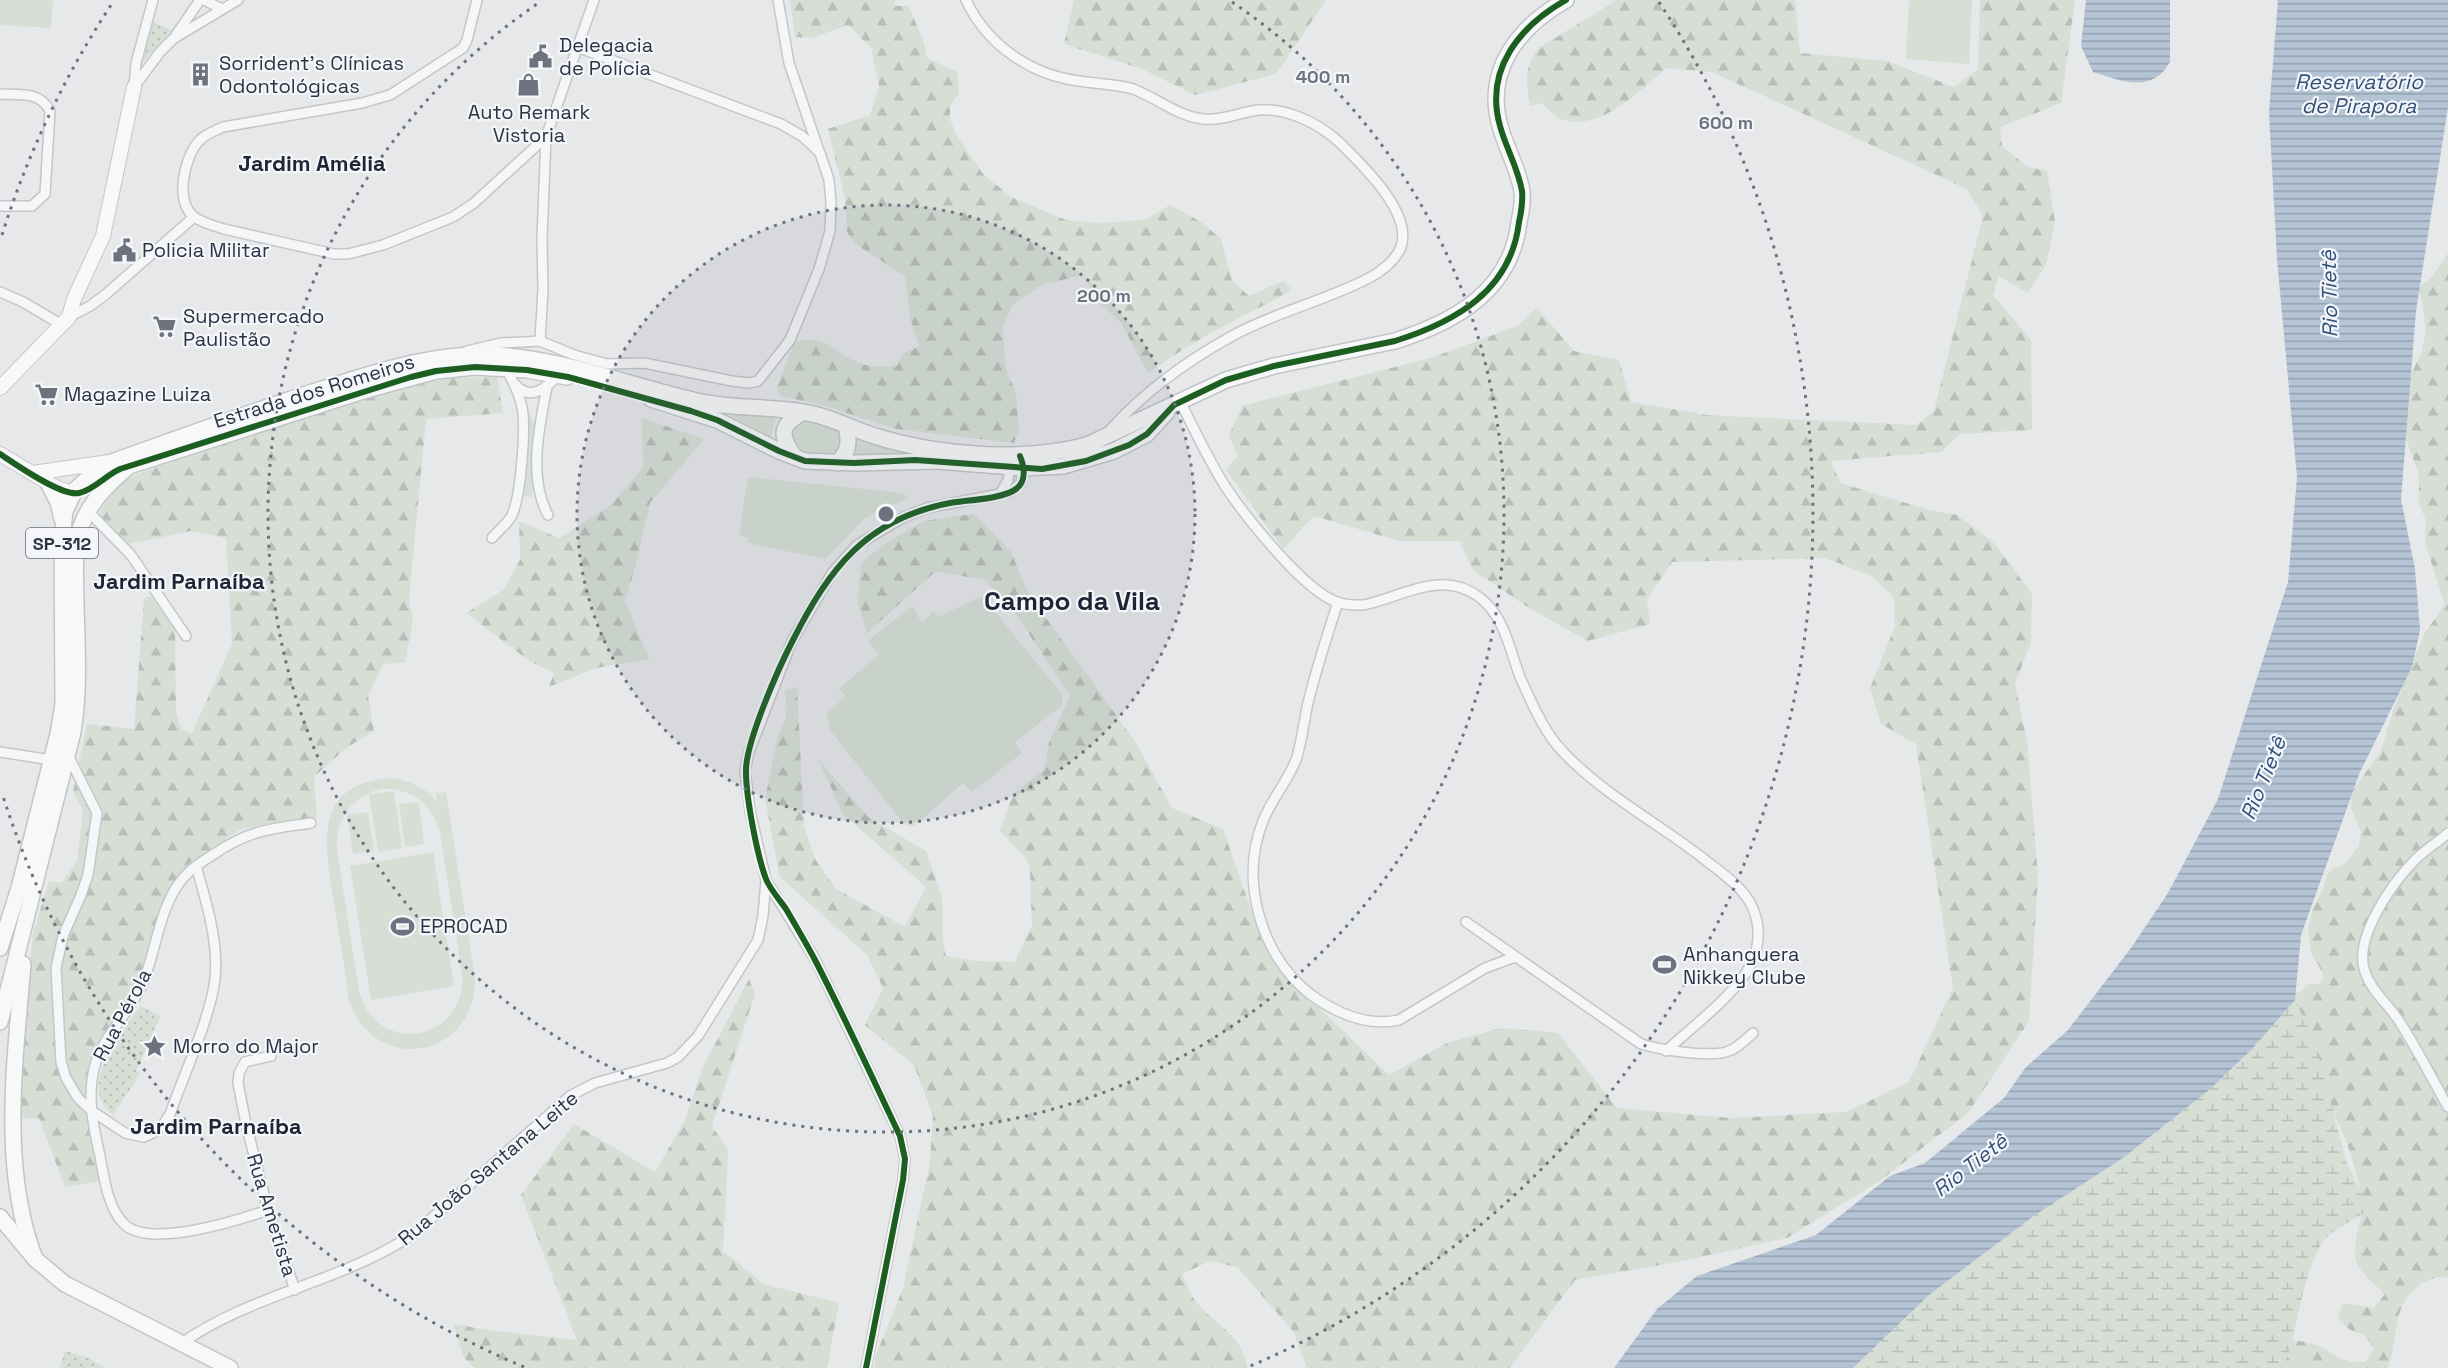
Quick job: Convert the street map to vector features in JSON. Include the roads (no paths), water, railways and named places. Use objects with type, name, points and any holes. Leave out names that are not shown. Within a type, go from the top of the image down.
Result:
[{"type":"main road","name":"Estrada dos Romeiros","points":[[0,947],[19,888],[58,734],[64,693],[62,525],[72,494],[89,477],[269,406],[407,363],[457,355],[498,355],[526,359],[714,404],[815,414],[901,444],[1016,462],[1063,452],[1102,440],[1226,380],[1274,366],[1395,341],[1413,335],[1437,325],[1466,308],[1496,282],[1505,269],[1518,233],[1522,192],[1515,165],[1499,125],[1498,82],[1503,61],[1526,28],[1548,10],[1566,0]]},
{"type":"main road","name":"Estrada dos Romeiros","points":[[68,755],[76,712],[77,692],[75,556],[79,531],[88,511],[121,464],[411,377],[436,371],[475,367],[560,375],[717,420],[780,452],[805,461],[837,463],[915,460],[1016,462],[1063,466],[1086,461],[1122,448],[1147,434],[1177,403]]},
{"type":"main road","points":[[794,456],[787,446],[783,432],[787,422],[802,412]]},
{"type":"main road","points":[[837,463],[847,452],[849,436],[846,426]]},
{"type":"main road","points":[[48,483],[58,502],[62,525]]},
{"type":"main road","name":"SP-312","points":[[0,1022],[68,755]]},
{"type":"main road","points":[[26,924],[18,1033],[10,1094],[9,1147],[19,1219],[35,1259]]},
{"type":"main road","points":[[0,1216],[35,1259],[65,1284],[230,1368]]},
{"type":"street","points":[[66,321],[103,236],[134,87],[136,63],[153,0]]},
{"type":"street","points":[[134,87],[202,0],[222,9]]},
{"type":"street","points":[[173,39],[238,0]]},
{"type":"street","points":[[477,0],[463,48],[390,95],[362,103],[223,128],[206,135],[191,152],[184,183],[186,204],[194,217],[224,229],[322,252],[348,254],[383,245],[453,217],[474,203],[546,137]]},
{"type":"street","points":[[540,341],[546,137],[594,0]]},
{"type":"street","points":[[457,355],[486,345],[540,341],[574,355],[607,364],[644,363],[732,381],[749,383],[758,381],[790,340],[819,269],[830,231],[829,180],[789,63],[778,0]]},
{"type":"street","points":[[966,0],[977,19],[1008,52],[1043,73],[1077,81],[1129,88],[1171,109],[1207,120],[1268,109],[1281,111],[1304,120],[1335,138],[1368,170],[1395,211],[1402,237],[1398,254],[1390,264],[1370,278],[1257,322],[1170,377],[1131,407],[1086,461]]},
{"type":"street","points":[[577,47],[781,124],[802,136],[819,153]]},
{"type":"street","points":[[0,94],[39,97],[50,111],[45,194],[32,206],[0,206]]},
{"type":"street","points":[[0,388],[66,321],[105,295],[194,217]]},
{"type":"street","points":[[0,292],[66,321]]},
{"type":"street","points":[[607,364],[618,380]]},
{"type":"street","points":[[492,538],[510,517],[516,505],[523,424],[523,410],[506,369]]},
{"type":"street","points":[[514,384],[519,389],[533,393],[547,387],[560,375]]},
{"type":"street","points":[[547,387],[540,430],[537,478],[541,500],[548,515]]},
{"type":"street","points":[[1177,403],[1225,485],[1265,539],[1311,585],[1338,602],[1366,604],[1427,585],[1442,584],[1470,591],[1482,599],[1500,623],[1520,676],[1542,724],[1564,753],[1592,777],[1724,874],[1748,899],[1755,913],[1758,929],[1756,948],[1750,967],[1737,985],[1666,1051]]},
{"type":"street","points":[[0,454],[48,483],[72,494]]},
{"type":"street","points":[[1000,494],[1016,462]]},
{"type":"street","points":[[866,1368],[903,1180],[905,1159],[900,1136],[815,959],[766,880],[750,811],[745,771],[749,752],[779,671],[819,593],[832,573],[857,545],[904,517],[927,508],[1000,494],[1017,488],[1023,478],[1016,462]]},
{"type":"street","points":[[33,473],[121,464]]},
{"type":"street","points":[[88,511],[131,555],[186,636]]},
{"type":"street","points":[[1338,602],[1318,665],[1292,770],[1262,822],[1256,846],[1253,873],[1256,901],[1262,927],[1276,957],[1297,984],[1325,1005],[1369,1022],[1385,1023],[1399,1020],[1485,968],[1515,957]]},
{"type":"street","points":[[0,752],[51,760]]},
{"type":"street","points":[[68,755],[97,813],[88,875],[63,936],[56,968],[61,1062],[72,1089],[92,1111],[125,1133],[144,1137],[162,1126],[170,1114],[212,999],[216,959],[212,930],[196,866]]},
{"type":"street","name":"Rua Pérola","points":[[268,1210],[204,1230],[149,1233],[128,1228],[122,1222],[110,1198],[92,1111],[93,1075],[99,1054],[139,990],[172,895],[178,885],[196,866],[230,843],[252,832],[311,823]]},
{"type":"street","points":[[2448,833],[2413,862],[2384,901],[2370,928],[2364,949],[2364,969],[2373,989],[2400,1021],[2448,1107]]},
{"type":"street","name":"Rua João Santana Leite","points":[[182,1343],[229,1315],[295,1290],[392,1248],[415,1233],[556,1108],[581,1089],[668,1063],[678,1057],[698,1036],[758,940],[766,880]]},
{"type":"street","points":[[1466,922],[1641,1044],[1666,1051],[1724,1053],[1734,1049],[1753,1034]]},
{"type":"street","name":"Rua Ametista","points":[[271,1056],[245,1062],[239,1073],[238,1083],[268,1210],[295,1290]]},
{"type":"water","points":[[2086,0],[2170,0],[2170,62],[2162,73],[2143,82],[2126,82],[2093,72],[2081,46]]},
{"type":"water","name":"Reservatório de Pirapora","points":[[2278,0],[2448,0],[2448,107],[2416,311],[2401,499],[2415,569],[2420,630],[2412,667],[2360,772],[2301,935],[2295,1000],[2252,1049],[2208,1091],[2123,1158],[2035,1215],[1929,1295],[1853,1368],[1614,1368],[1657,1309],[1697,1276],[1816,1235],[1890,1176],[1925,1163],[2004,1098],[2026,1067],[2068,1030],[2131,948],[2168,893],[2218,799],[2288,582],[2297,477],[2277,259],[2269,112]]},
{"type":"place","name":"Delegacia de Polícia","points":[[541,56]]},
{"type":"place","name":"Sorrident's Clínicas Odontológicas","points":[[201,74]]},
{"type":"place","name":"Auto Remark Vistoria","points":[[529,85]]},
{"type":"place","name":"Policia Militar","points":[[124,250]]},
{"type":"place","name":"Supermercado Paulistão","points":[[165,327]]},
{"type":"place","name":"Magazine Luiza","points":[[46,394]]},
{"type":"place","name":"EPROCAD","points":[[402,926]]},
{"type":"place","name":"Anhanguera Nikkey Clube","points":[[1665,965]]},
{"type":"place","name":"Morro do Major","points":[[155,1046]]},
{"type":"district","name":"Jardim Amélia","points":[[312,163]]},
{"type":"district","name":"Jardim Parnaíba","points":[[179,581]]},
{"type":"district","name":"Campo da Vila","points":[[1072,601]]},
{"type":"district","name":"Jardim Parnaíba","points":[[216,1126]]},
{"type":"water label","name":"Rio Tietê","points":[[2329,294]]},
{"type":"water label","name":"Rio Tietê","points":[[2263,778]]},
{"type":"water label","name":"Rio Tietê","points":[[1970,1165]]}]
